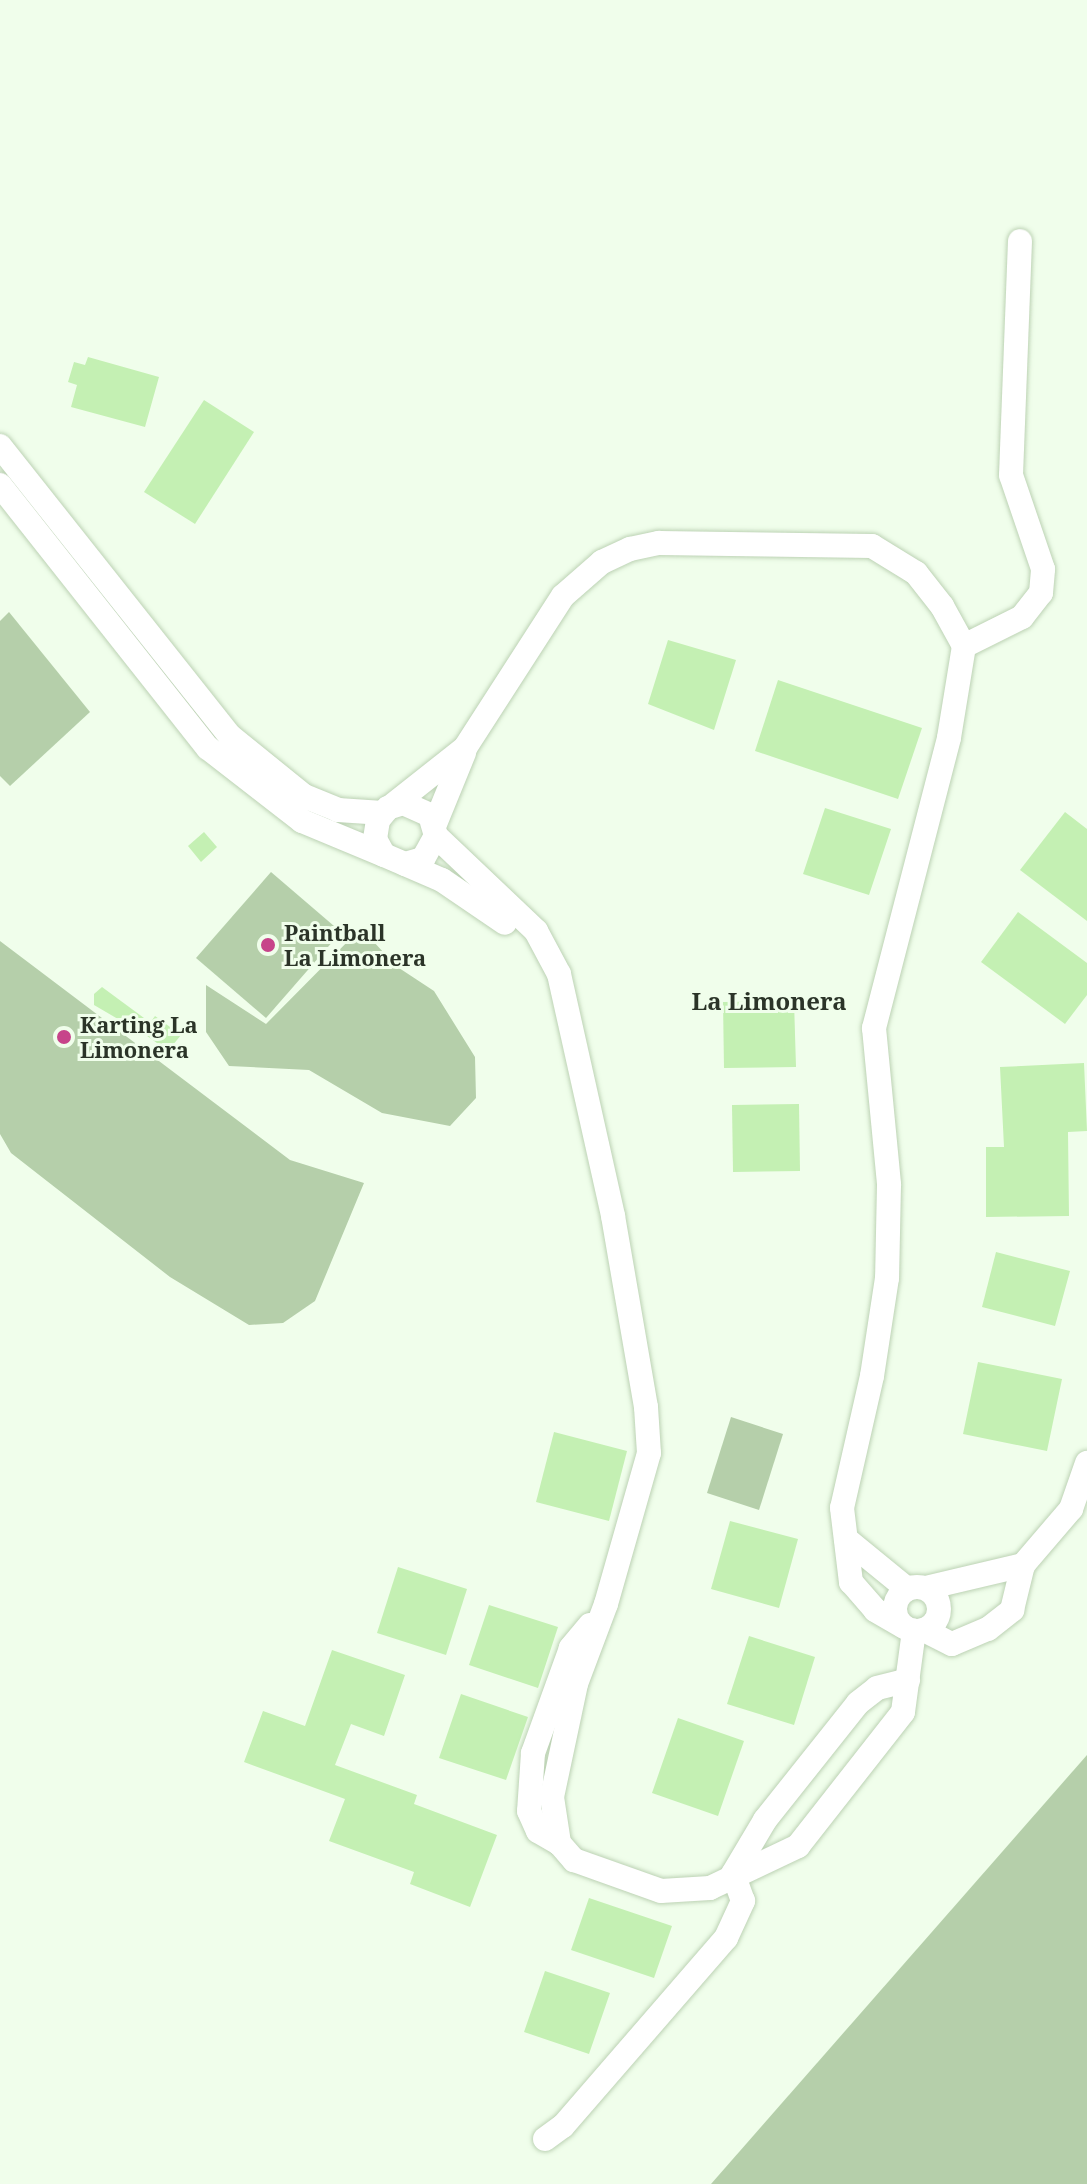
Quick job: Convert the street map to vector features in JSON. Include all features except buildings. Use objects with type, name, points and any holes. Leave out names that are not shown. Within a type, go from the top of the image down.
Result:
[{"type":"street","points":[[964,646],[1022,617],[1041,593],[1043,569],[1011,475],[1020,241]]},
{"type":"street","points":[[0,446],[230,736],[304,796],[338,810],[422,808],[435,830],[536,931],[559,974],[613,1216],[648,1427],[649,1453],[606,1604],[571,1648],[533,1753],[529,1811],[538,1831],[559,1843],[574,1860],[661,1891],[710,1888],[733,1874],[773,1862],[798,1846],[884,1741],[903,1712],[914,1629],[895,1606],[917,1588],[1023,1565]]},
{"type":"street","points":[[0,485],[9,502],[208,748],[302,821],[395,859],[485,905],[559,974]]},
{"type":"street","points":[[465,748],[388,809],[375,839],[395,859],[423,859],[465,748],[563,596],[602,562],[659,543],[872,546],[916,573],[964,646],[949,738],[874,1028],[889,1185],[887,1278],[872,1376],[842,1508],[851,1582],[875,1610],[952,1644],[988,1629],[1012,1610],[1023,1565],[1071,1509],[1087,1463]]},
{"type":"street","points":[[846,1539],[917,1588],[937,1597],[940,1610],[935,1623],[914,1629]]},
{"type":"street","points":[[733,1874],[765,1820],[858,1703],[877,1688],[908,1680]]},
{"type":"street","points":[[545,2139],[563,2126],[726,1938],[743,1901],[733,1874]]},
{"type":"green space","points":[[9,612],[90,712],[10,786],[0,776],[0,621]]},
{"type":"green space","name":"Paintball La Limonera","points":[[271,872],[341,932],[266,1018],[196,958]]},
{"type":"green space","points":[[361,928],[396,966],[434,991],[475,1057],[476,1098],[450,1126],[382,1113],[309,1070],[229,1066],[206,1032],[206,985],[266,1024]]},
{"type":"green space","name":"Karting La Limonera","points":[[0,941],[290,1160],[364,1183],[315,1301],[283,1323],[249,1325],[170,1277],[11,1153],[0,1134]]},
{"type":"green space","points":[[731,1417],[783,1434],[759,1510],[707,1493]]},
{"type":"green space","points":[[1087,1755],[1087,2184],[711,2184]]},
{"type":"place","name":"Paintball La Limonera","points":[[268,945]]},
{"type":"place","name":"Karting La Limonera","points":[[64,1037]]},
{"type":"district","name":"La Limonera","points":[[769,1001]]}]
